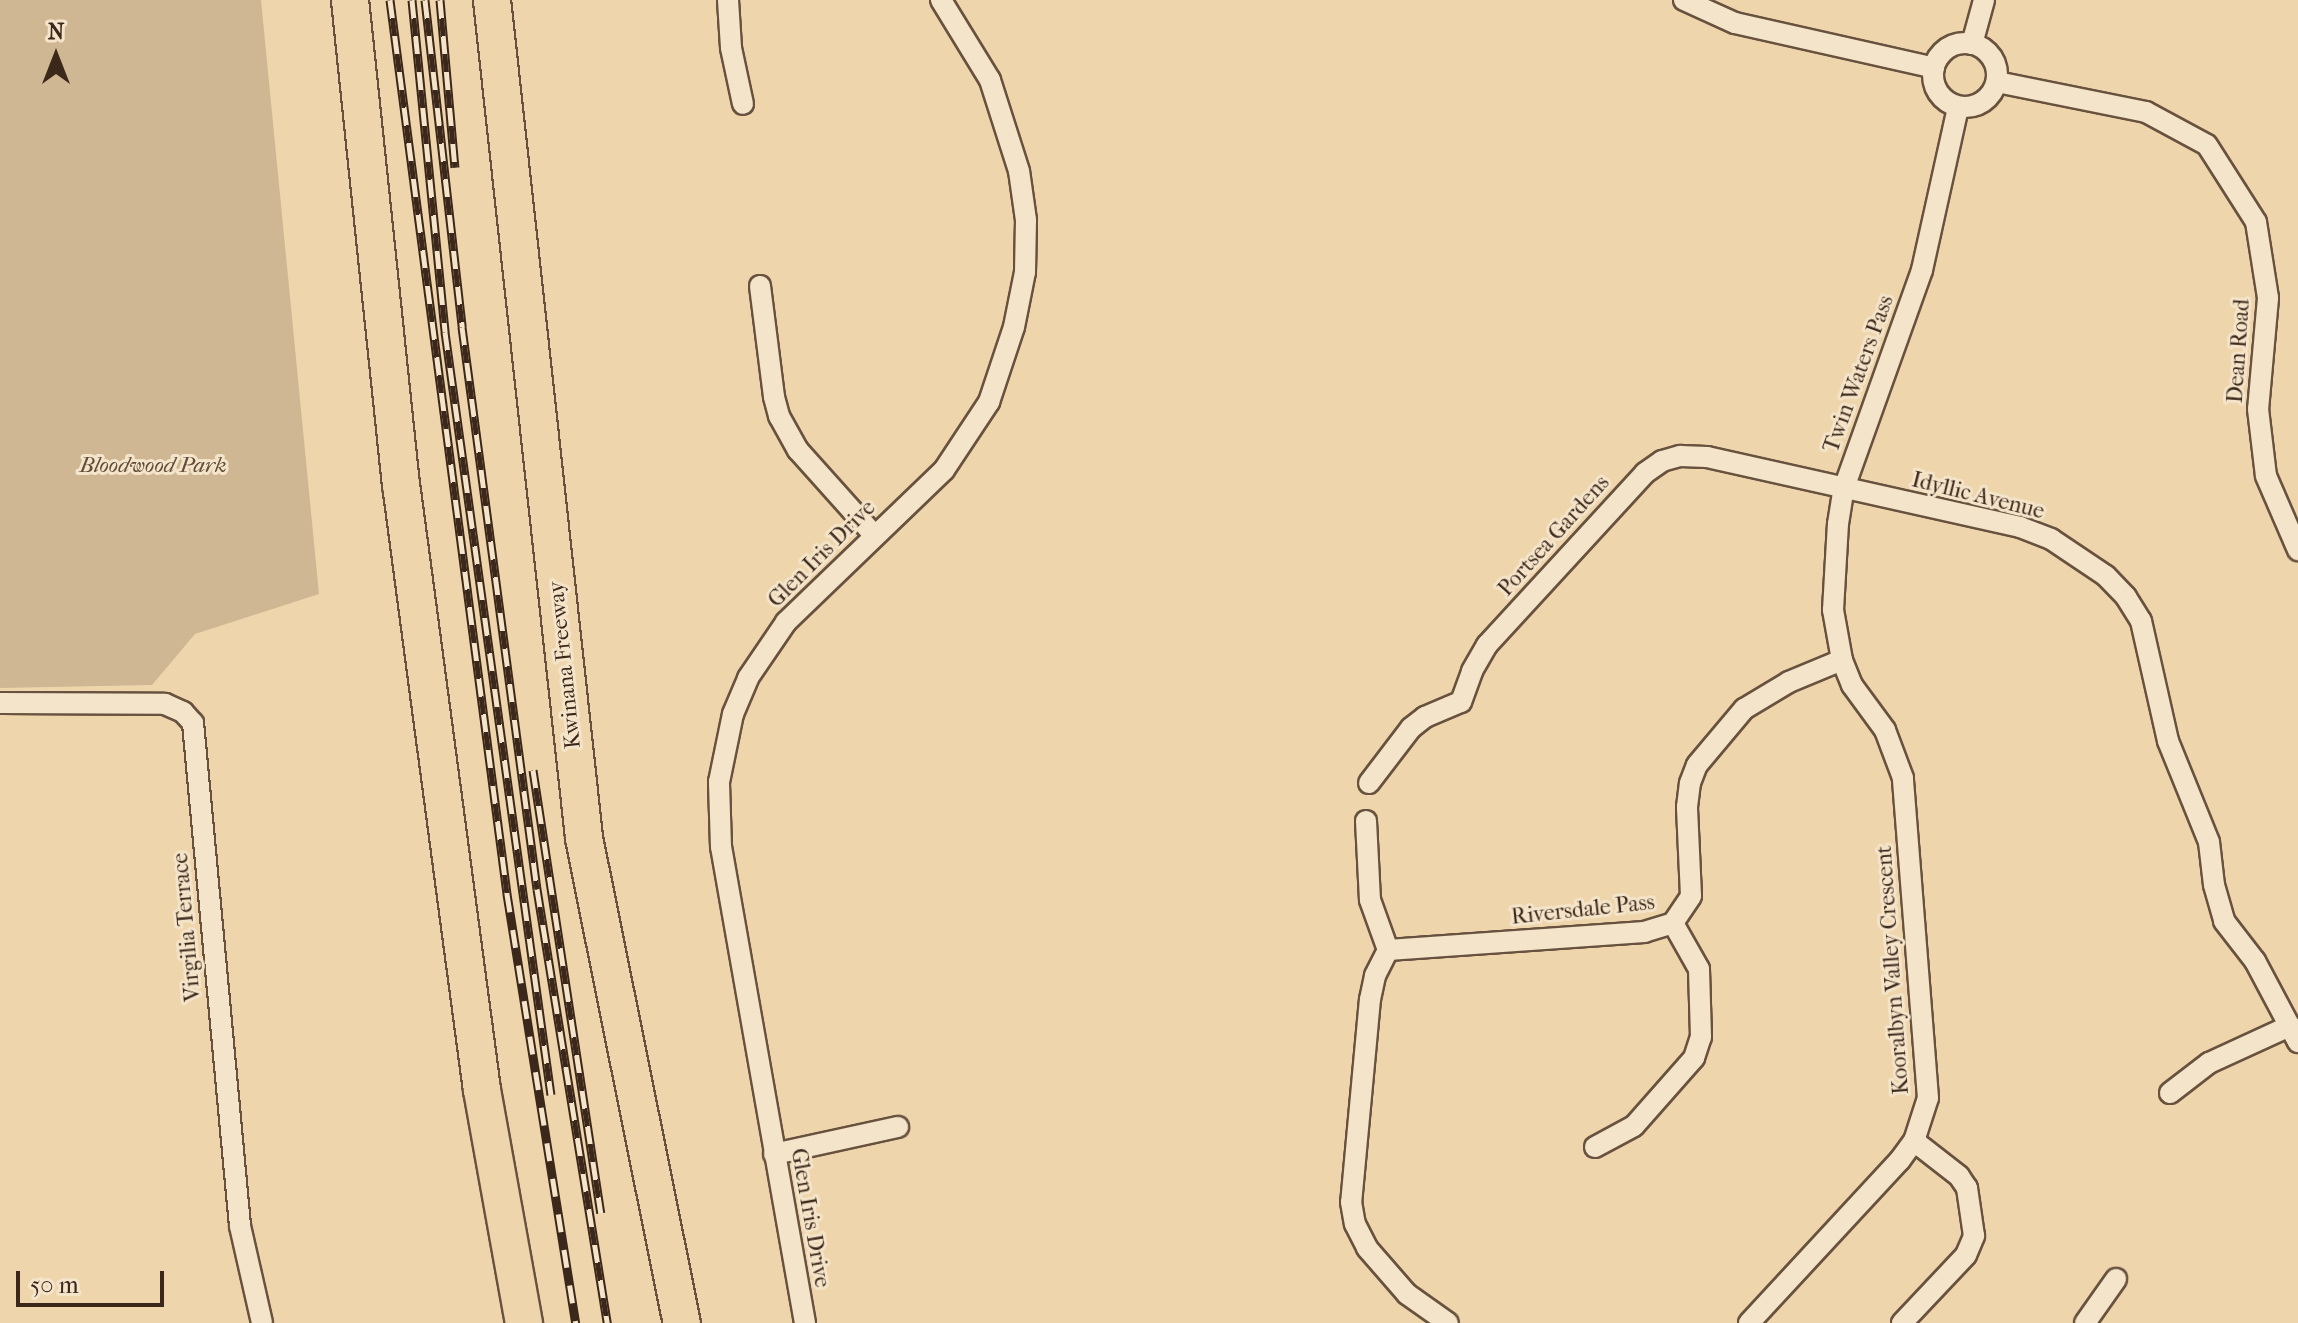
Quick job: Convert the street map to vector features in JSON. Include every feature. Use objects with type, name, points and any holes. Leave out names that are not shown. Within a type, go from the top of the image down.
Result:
[{"type":"highway","points":[[350,0],[403,499],[482,1090],[524,1323]]},
{"type":"highway","name":"Kwinana Freeway","points":[[492,0],[584,838],[682,1323]]},
{"type":"street","points":[[728,0],[731,48],[743,104]]},
{"type":"street","name":"Glen Iris Drive","points":[[805,1323],[721,847],[719,782],[733,714],[748,678],[786,622],[944,470],[973,429],[1000,376],[1025,272],[1026,220],[1019,171],[1006,122],[990,80],[941,0]]},
{"type":"street","points":[[1684,0],[1735,23],[1934,68]]},
{"type":"street","points":[[1972,44],[1984,0]]},
{"type":"street","points":[[1972,44],[1993,58],[1997,82],[1983,102],[1958,107],[1938,92],[1934,68],[1948,48],[1972,44]]},
{"type":"street","name":"Dean Road","points":[[1997,82],[2146,112],[2207,145],[2240,196],[2256,222],[2268,298],[2258,409],[2266,476],[2298,550]]},
{"type":"street","name":"Twin Waters Pass","points":[[1842,660],[1833,610],[1838,524],[1844,488],[1913,294],[1958,107]]},
{"type":"street","points":[[760,286],[772,387],[779,416],[798,450],[874,535]]},
{"type":"street","name":"Portsea Gardens","points":[[1369,783],[1411,728],[1425,717],[1461,702],[1472,671],[1487,645],[1645,473],[1662,461],[1680,456],[1707,457],[1844,488]]},
{"type":"street","name":"Idyllic Avenue","points":[[1844,488],[2020,527],[2051,539],[2106,576],[2126,597],[2141,621],[2168,741],[2209,842],[2214,885],[2224,921],[2255,961],[2294,1034]]},
{"type":"street","name":"Riversdale Pass","points":[[1388,950],[1644,932],[1660,930],[1673,923],[1684,912],[1691,896],[1687,807],[1690,783],[1697,765],[1744,709],[1789,682],[1842,660]]},
{"type":"street","name":"Kooralbyn Valley Crescent","points":[[1749,1323],[1882,1181],[1914,1141],[1928,1098],[1903,778],[1885,730],[1852,685],[1842,660]]},
{"type":"street","name":"Virgilia Terrace","points":[[0,703],[165,704],[183,712],[193,723],[240,1226],[262,1323]]},
{"type":"street","points":[[1366,821],[1370,900],[1388,950],[1375,976],[1370,999],[1351,1202],[1355,1224],[1367,1248],[1407,1294],[1448,1323]]},
{"type":"street","points":[[1595,1147],[1634,1126],[1694,1058],[1701,1037],[1699,969],[1673,923]]},
{"type":"street","points":[[2170,1093],[2209,1063],[2294,1034]]},
{"type":"street","points":[[774,1154],[898,1127]]},
{"type":"street","points":[[1902,1323],[1966,1255],[1974,1236],[1967,1188],[1959,1176],[1914,1141]]},
{"type":"street","points":[[2085,1323],[2116,1279]]},
{"type":"green space","name":"Bloodwood Park","points":[[0,0],[261,0],[319,594],[195,634],[152,685],[0,688]]},
{"type":"railway","points":[[390,0],[507,894],[576,1323]]},
{"type":"railway","points":[[412,0],[445,332],[551,1095]]},
{"type":"railway","points":[[425,0],[462,327],[537,889],[607,1323]]},
{"type":"railway","points":[[440,0],[455,167]]},
{"type":"railway","points":[[533,770],[601,1213]]}]
